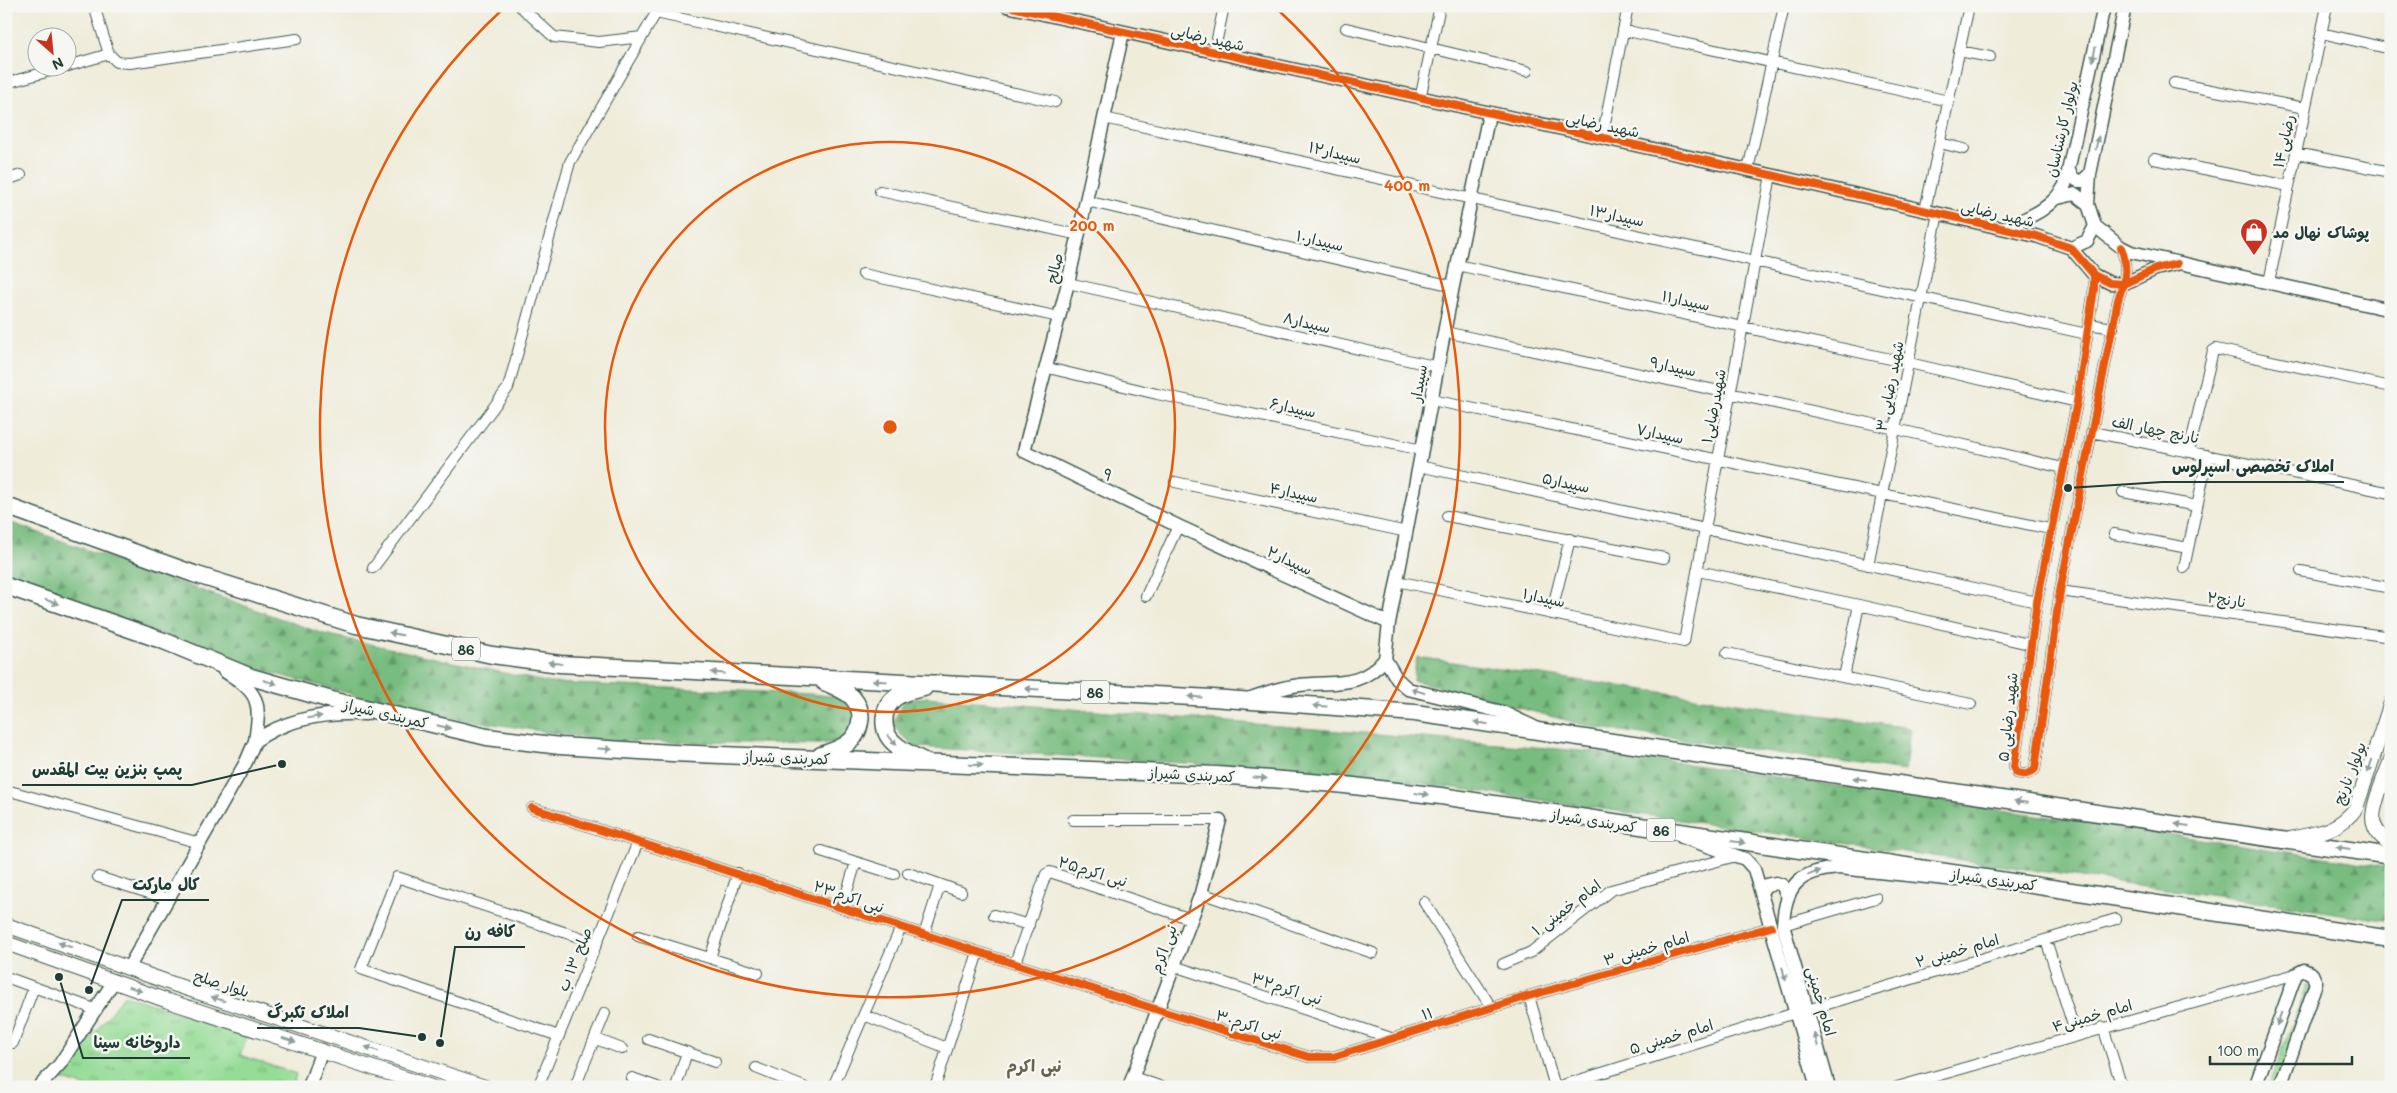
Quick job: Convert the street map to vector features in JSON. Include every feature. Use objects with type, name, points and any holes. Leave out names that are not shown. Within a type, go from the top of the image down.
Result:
[{"type":"highway","name":"86","points":[[6,506],[280,603],[356,626],[492,655],[560,664],[1243,700],[1415,713],[2391,856]]},
{"type":"highway","name":"کمربندی شیراز","points":[[6,586],[164,641],[251,677],[335,701],[487,737],[560,746],[672,753],[1217,774],[1336,784],[1442,796],[2391,939]]},
{"type":"highway","points":[[811,758],[839,749],[849,743],[856,736],[861,720],[857,704],[851,697],[844,691],[813,677]]},
{"type":"highway","points":[[927,763],[893,743],[886,733],[885,712],[890,702],[901,694],[946,684]]},
{"type":"main road","name":"بولوار نارنج","points":[[2286,840],[2334,828],[2347,821],[2356,808],[2391,703]]},
{"type":"main road","points":[[2391,760],[2373,812],[2373,822],[2376,830],[2391,844]]},
{"type":"main road","points":[[2356,808],[2357,813],[2365,818],[2373,812]]},
{"type":"main road","name":"بلوار صلح","points":[[6,925],[185,988],[485,1087]]},
{"type":"main road","points":[[6,943],[431,1087]]},
{"type":"main road","points":[[401,1077],[406,1060]]},
{"type":"street","points":[[94,6],[108,54],[118,62],[130,63],[297,39]]},
{"type":"street","points":[[520,6],[554,37],[600,42],[642,37]]},
{"type":"street","name":"شهید رضایی","points":[[1007,6],[2005,228],[2071,248]]},
{"type":"street","points":[[1214,53],[1224,6]]},
{"type":"street","points":[[1420,99],[1440,6]]},
{"type":"street","points":[[1602,138],[1628,6]]},
{"type":"street","points":[[1748,170],[1784,6]]},
{"type":"street","points":[[1925,210],[1969,6]]},
{"type":"street","name":"بولوار کارشناسان","points":[[2005,228],[2039,212],[2058,198],[2065,185],[2104,6]]},
{"type":"street","points":[[2125,6],[2090,174],[2088,204],[2095,226],[2121,247],[2131,252],[2177,264],[2269,282],[2391,310]]},
{"type":"street","name":"رضایی۱۴","points":[[2269,282],[2327,6]]},
{"type":"street","points":[[373,568],[508,388],[570,162],[658,10],[1055,102]]},
{"type":"street","points":[[1346,28],[1527,71]]},
{"type":"street","points":[[1623,30],[1948,101]]},
{"type":"street","name":"صالح","points":[[1024,451],[1048,368],[1123,32]]},
{"type":"street","points":[[2321,33],[2391,49]]},
{"type":"street","points":[[1959,51],[1990,57]]},
{"type":"street","points":[[78,63],[108,54]]},
{"type":"street","points":[[6,83],[28,77]]},
{"type":"street","points":[[2174,83],[2305,108]]},
{"type":"street","name":"سپیدار","points":[[1385,659],[1389,623],[1457,265],[1489,114]]},
{"type":"street","name":"سپیدار۱۲","points":[[1104,118],[1472,198]]},
{"type":"street","points":[[1940,143],[1964,149]]},
{"type":"street","points":[[2296,154],[2391,172]]},
{"type":"street","points":[[2154,159],[2289,186]]},
{"type":"street","points":[[2069,171],[2078,182],[2090,174]]},
{"type":"street","name":"شهیدرضایی۱","points":[[1684,642],[1771,175]]},
{"type":"street","points":[[6,180],[21,176]]},
{"type":"street","points":[[880,190],[1078,235]]},
{"type":"street","points":[[2058,198],[2075,194],[2088,204]]},
{"type":"street","name":"سپیدار۱۳","points":[[1472,198],[1922,296],[2088,329],[2113,328]]},
{"type":"street","name":"سپیدار۱۰","points":[[1086,201],[1453,286]]},
{"type":"street","points":[[2036,236],[2034,226],[2039,212]]},
{"type":"street","name":"شهید رضایی ۳","points":[[1868,565],[1938,213]]},
{"type":"street","points":[[2095,226],[2087,241],[2071,248],[2094,275],[2110,284],[2123,284],[2156,269],[2177,264]]},
{"type":"street","name":"شهید رضایی ۵","points":[[2094,275],[2088,329],[2076,402],[2029,644],[2014,767],[2017,773],[2023,775],[2030,774],[2035,769],[2060,591],[2123,284],[2126,263],[2121,247]]},
{"type":"street","name":"سپیدار۱۱","points":[[1457,265],[1909,363],[2076,402]]},
{"type":"street","points":[[862,274],[1060,317]]},
{"type":"street","name":"سپیدار۸","points":[[1068,283],[1438,367]]},
{"type":"street","name":"سپیدار۹","points":[[1445,332],[1896,429],[2063,468]]},
{"type":"street","points":[[2189,451],[2216,348],[2391,387]]},
{"type":"street","name":"سپیدار۶","points":[[1048,368],[1157,394],[1422,450]]},
{"type":"street","name":"سپیدار۷","points":[[1432,400],[2050,529]]},
{"type":"street","name":"نارنج چهار الف","points":[[2092,432],[2391,493]]},
{"type":"street","name":"۹","points":[[1024,451],[1178,526]]},
{"type":"street","points":[[2184,568],[2208,455]]},
{"type":"street","name":"سپیدار۵","points":[[1419,466],[2036,602]]},
{"type":"street","name":"سپیدار۴","points":[[1175,482],[1407,532]]},
{"type":"street","points":[[2123,492],[2197,506]]},
{"type":"street","points":[[1447,516],[1664,558]]},
{"type":"street","points":[[1146,596],[1178,526]]},
{"type":"street","name":"سپیدار۲","points":[[1178,526],[1389,623]]},
{"type":"street","points":[[2114,534],[2188,548]]},
{"type":"street","points":[[1551,614],[1570,540]]},
{"type":"street","points":[[1698,571],[2029,644]]},
{"type":"street","points":[[2301,571],[2391,588]]},
{"type":"street","name":"سپیدار۱","points":[[1397,580],[1684,642]]},
{"type":"street","name":"نارنج۲","points":[[2060,591],[2391,638]]},
{"type":"street","points":[[1844,677],[1858,605]]},
{"type":"street","points":[[1727,652],[1971,704]]},
{"type":"street","points":[[1243,700],[1301,685],[1349,683],[1377,669],[1385,659],[1397,679],[1408,689],[1502,712],[1546,733]]},
{"type":"street","points":[[129,967],[200,843],[255,741],[259,713],[254,696],[236,678],[207,660]]},
{"type":"street","points":[[255,741],[271,730],[288,722],[305,719],[348,713],[397,716]]},
{"type":"street","points":[[6,790],[200,843]]},
{"type":"street","name":"نبی اکرم۲۳","points":[[532,808],[1158,1010]]},
{"type":"street","points":[[1073,820],[1220,820]]},
{"type":"street","name":"نبی اکرم","points":[[1131,1082],[1201,893],[1220,820]]},
{"type":"street","name":"امام خمینی","points":[[1666,831],[1736,856],[1745,860],[1754,868],[1777,926],[1801,1012],[1817,1087]]},
{"type":"street","name":"صلح ۱۳ ب","points":[[538,1087],[638,842]]},
{"type":"street","points":[[821,851],[894,874]]},
{"type":"street","name":"امام خمینی ۱","points":[[1503,964],[1531,952],[1611,890],[1736,856]]},
{"type":"street","points":[[842,908],[856,862]]},
{"type":"street","points":[[1777,926],[1787,896],[1803,878],[1824,869],[1862,870],[1935,879],[1996,879]]},
{"type":"street","name":"نبی اکرم۲۵","points":[[1015,963],[1046,874],[1053,872],[1192,919]]},
{"type":"street","points":[[710,958],[738,873]]},
{"type":"street","points":[[908,873],[960,892]]},
{"type":"street","points":[[98,877],[168,899]]},
{"type":"street","points":[[559,1036],[361,969],[397,877],[597,943]]},
{"type":"street","points":[[1762,891],[1766,886],[1776,883],[1782,885],[1787,896]]},
{"type":"street","points":[[924,935],[940,885]]},
{"type":"street","points":[[1201,893],[1373,953]]},
{"type":"street","name":"امام خمینی ۳","points":[[1529,996],[1876,898]]},
{"type":"street","points":[[1424,902],[1491,1007]]},
{"type":"street","points":[[994,916],[1029,925]]},
{"type":"street","name":"امام خمینی ۲","points":[[1801,1012],[2116,919]]},
{"type":"street","points":[[833,1087],[900,927]]},
{"type":"street","points":[[638,936],[758,973]]},
{"type":"street","points":[[2046,940],[2076,1035]]},
{"type":"street","points":[[935,1087],[978,952]]},
{"type":"street","name":"نبی اکرم۳۲","points":[[1174,966],[1391,1038]]},
{"type":"street","points":[[2255,1087],[2296,974],[2304,970],[2312,974],[2316,982],[2280,1087]]},
{"type":"street","name":"امام خمینی۴","points":[[1897,1087],[2103,1027],[2296,974]]},
{"type":"street","points":[[6,977],[96,1010]]},
{"type":"street","points":[[39,1087],[60,1064],[114,981]]},
{"type":"street","points":[[13,1043],[34,987]]},
{"type":"street","points":[[1529,996],[1556,1087]]},
{"type":"street","name":"۱۱","points":[[1334,1057],[1529,996]]},
{"type":"street","name":"نبی اکرم۳۰","points":[[1158,1010],[1309,1057],[1334,1057]]},
{"type":"street","name":"امام خمینی","points":[[1801,1012],[1829,1087]]},
{"type":"street","name":"امام خمینی ۵","points":[[1556,1087],[1801,1012]]},
{"type":"street","points":[[575,1087],[605,1013]]},
{"type":"street","points":[[864,1015],[947,1048]]},
{"type":"street","points":[[2103,1027],[2122,1087]]},
{"type":"street","points":[[596,1039],[622,1049]]},
{"type":"street","points":[[648,1039],[715,1062]]},
{"type":"street","points":[[308,1087],[322,1050]]},
{"type":"street","points":[[676,1087],[687,1052]]},
{"type":"street","points":[[756,1068],[804,1087]]},
{"type":"street","points":[[632,1078],[656,1087]]},
{"type":"street","points":[[1131,1082],[1162,1087]]},
{"type":"green space","points":[[6,521],[324,634],[550,683],[811,694],[840,697],[854,711],[855,728],[844,740],[820,744],[607,741],[428,714],[249,667],[6,576]]},
{"type":"green space","points":[[1417,657],[1910,728],[1905,771],[1592,727],[1413,680]]},
{"type":"green space","points":[[926,697],[1619,754],[2391,867],[2391,921],[1349,773],[917,747],[900,734],[893,722],[903,702]]},
{"type":"green space","points":[[2307,985],[2311,987],[2275,1087],[2268,1087]]},
{"type":"green space","points":[[124,995],[248,1035],[240,1055],[296,1074],[292,1087],[87,1087],[60,1079]]},
{"type":"cycle path","points":[[1007,6],[1771,175],[2036,236],[2071,248],[2094,275],[2110,283],[2123,284],[2156,269],[2177,264]]},
{"type":"cycle path","points":[[2094,275],[2094,289],[2077,402],[2037,602],[2014,767],[2017,773],[2022,774],[2029,773],[2035,769],[2060,591],[2118,300],[2125,274],[2125,262],[2121,247]]},
{"type":"cycle path","points":[[532,808],[1309,1057],[1333,1057],[1529,996],[1771,927]]},
{"type":"place","name":"پوشاک نهال مد","points":[[2254,256]]},
{"type":"place","name":"املاک تخصصی اسپرلوس","points":[[2068,488]]},
{"type":"place","name":"پمپ بنزین بیت المقدس","points":[[282,764]]},
{"type":"place","name":"داروخانه سینا","points":[[59,977]]},
{"type":"place","name":"کال مارکت","points":[[89,990]]},
{"type":"place","name":"املاک تکبرگ","points":[[422,1037]]},
{"type":"place","name":"کافه رن","points":[[440,1043]]},
{"type":"district","name":"نبی اکرم","points":[[1034,1065]]}]
